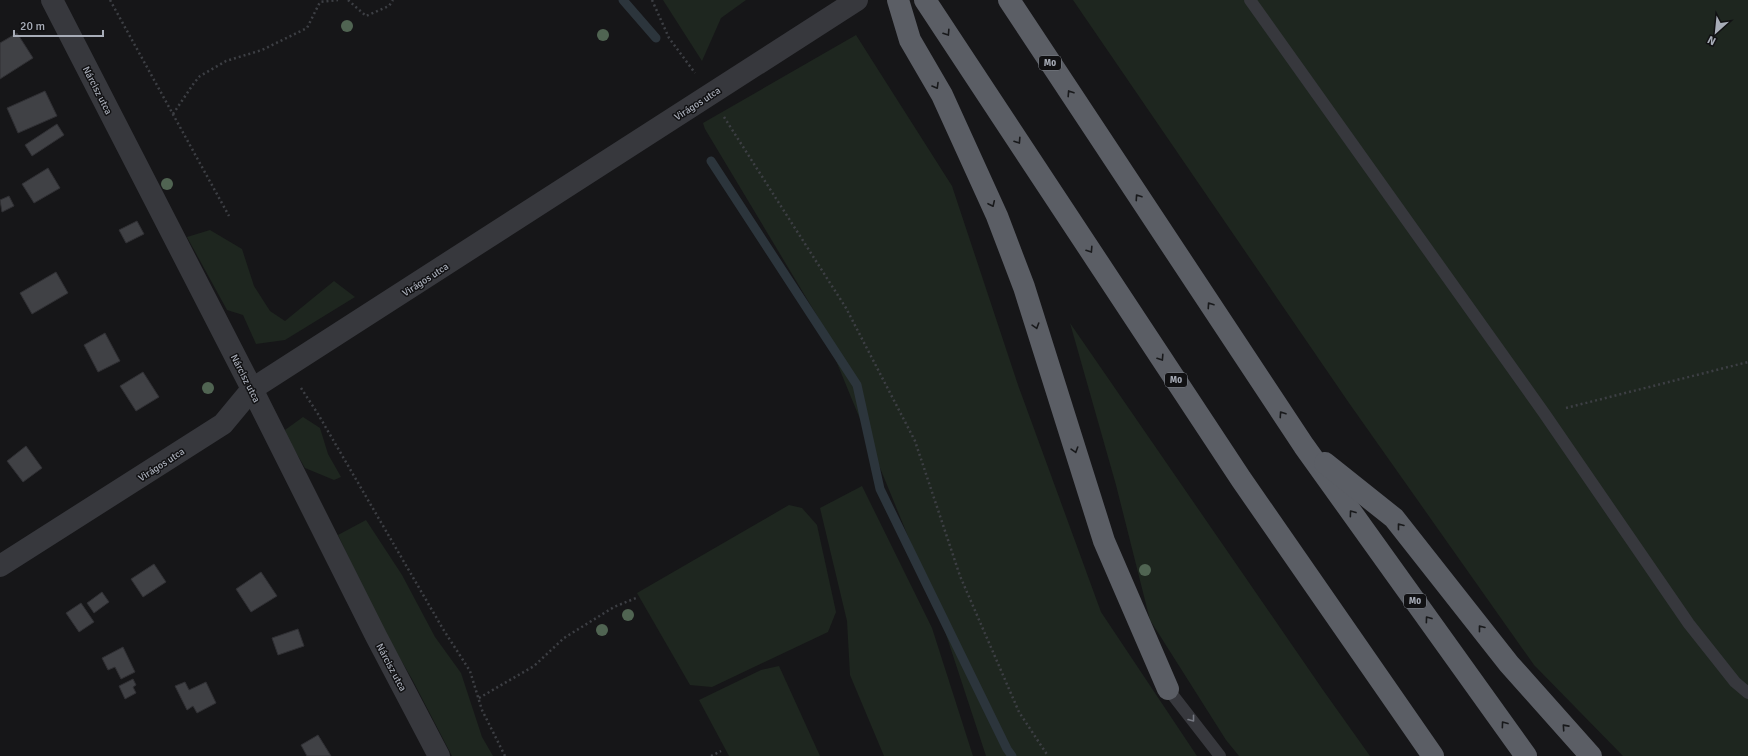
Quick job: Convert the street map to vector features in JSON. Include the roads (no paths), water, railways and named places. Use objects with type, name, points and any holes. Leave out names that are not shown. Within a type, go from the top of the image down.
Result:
[{"type":"highway","points":[[898,0],[910,40],[942,95],[997,216],[1024,287],[1104,541],[1168,688]]},
{"type":"highway","name":"M0","points":[[925,0],[1241,479],[1433,756]]},
{"type":"highway","name":"M0","points":[[1009,0],[1304,446],[1526,756]]},
{"type":"highway","points":[[1304,446],[1394,518],[1509,664],[1591,756]]},
{"type":"street","name":"Nárcisz utca","points":[[52,0],[252,389],[376,636],[439,756]]},
{"type":"street","name":"Virágos utca","points":[[0,566],[223,424],[252,389],[291,366],[857,0]]},
{"type":"lane","points":[[1250,0],[1544,413],[1689,624],[1735,682],[1748,693]]},
{"type":"lane","points":[[1168,688],[1220,756]]},
{"type":"waterway","points":[[623,0],[656,38]]},
{"type":"waterway","points":[[711,161],[857,385],[880,489],[1007,749],[1012,756]]}]
